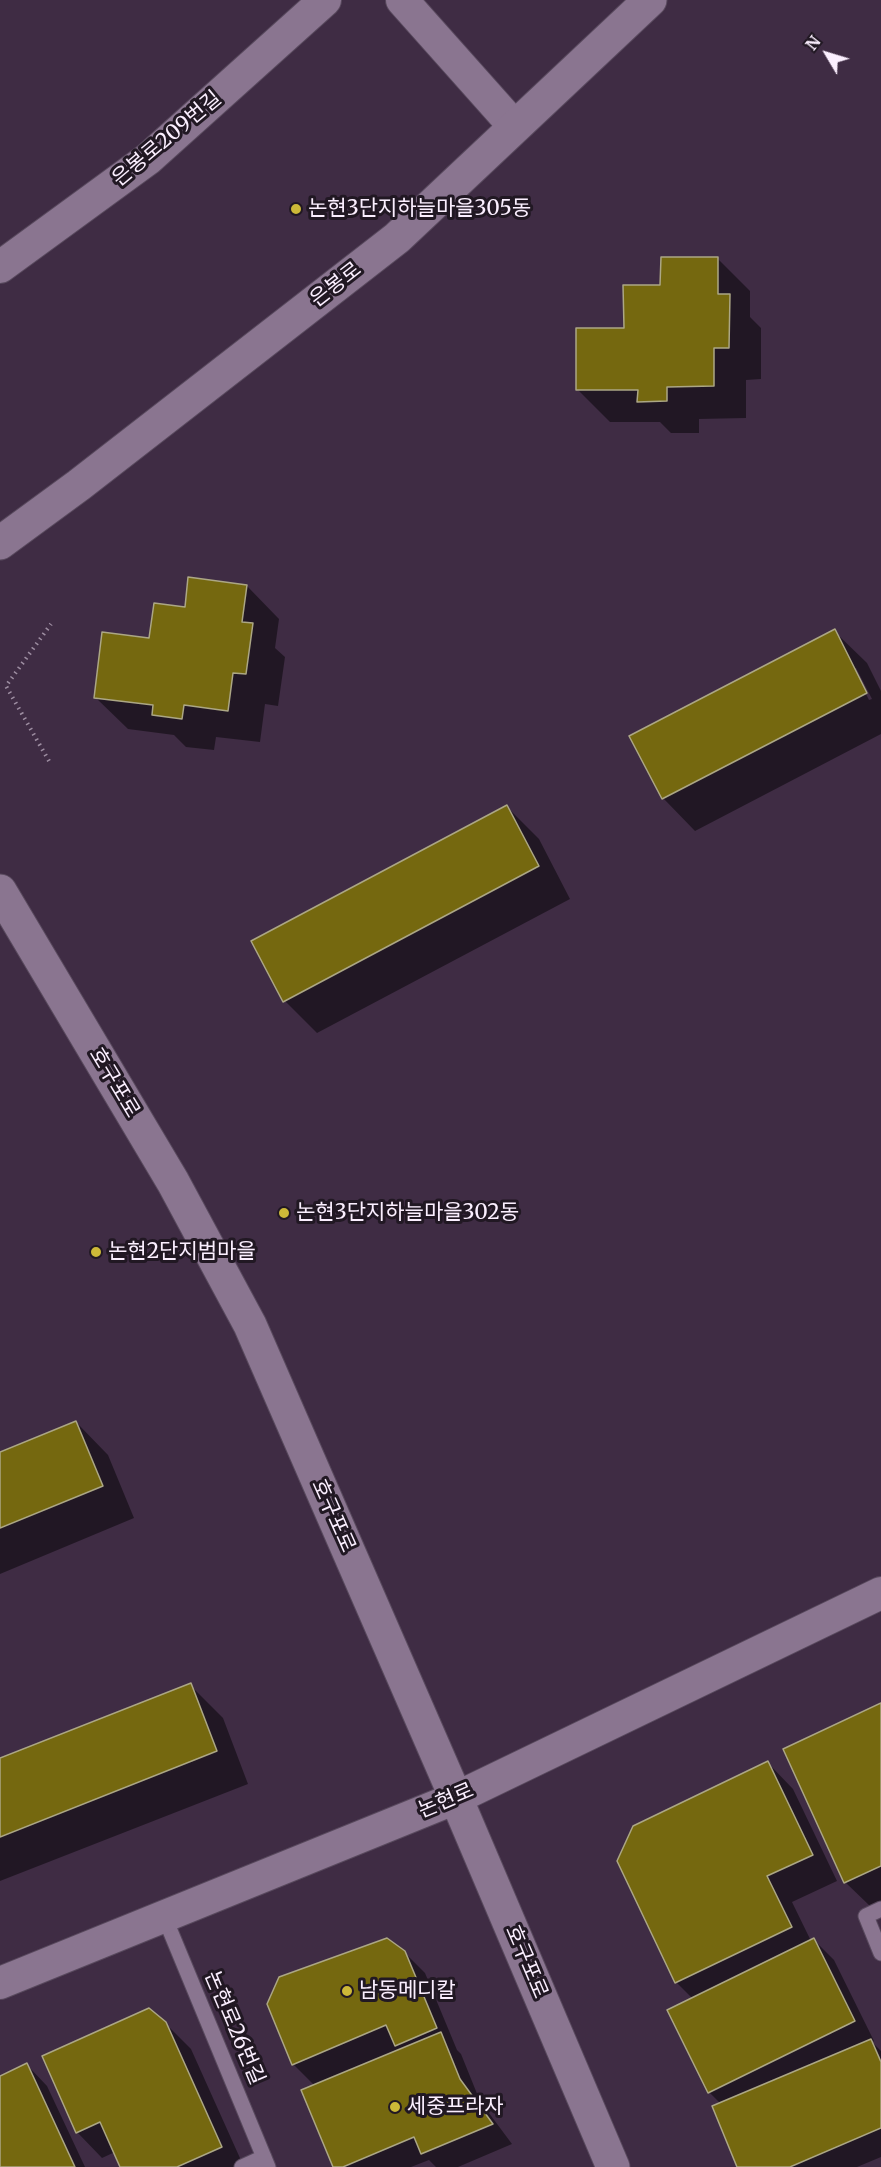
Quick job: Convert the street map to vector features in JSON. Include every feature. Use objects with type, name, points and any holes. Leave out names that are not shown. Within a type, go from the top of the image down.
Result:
[{"type":"main road","name":"은봉로","points":[[0,543],[79,485],[397,238],[650,0]]},
{"type":"main road","name":"호구포로","points":[[0,891],[173,1182],[250,1325],[456,1798],[613,2167]]},
{"type":"street","name":"은봉로209번길","points":[[0,267],[148,159],[326,0]]},
{"type":"street","points":[[402,0],[515,127]]},
{"type":"street","name":"논현로","points":[[0,1983],[456,1798],[881,1593]]},
{"type":"lane","points":[[881,1909],[866,1916],[881,1953]]},
{"type":"lane","name":"논현로26번길","points":[[164,1916],[266,2162],[242,2167]]},
{"type":"path","points":[[0,689],[6,686],[51,624]]},
{"type":"path","points":[[6,686],[49,761]]},
{"type":"building","points":[[661,257],[718,257],[718,294],[730,294],[729,348],[714,348],[714,386],[667,387],[667,401],[637,402],[638,390],[576,390],[576,328],[624,328],[623,285],[660,285]]},
{"type":"building","points":[[188,577],[247,585],[242,622],[253,623],[246,674],[233,673],[228,711],[184,705],[182,719],[152,715],[153,705],[94,698],[102,632],[149,638],[154,603],[185,607]]},
{"type":"building","points":[[835,629],[867,693],[662,799],[629,736]]},
{"type":"building","points":[[507,805],[539,866],[283,1002],[251,941]]},
{"type":"building","points":[[76,1421],[103,1486],[0,1528],[0,1452]]},
{"type":"building","points":[[191,1683],[217,1751],[0,1837],[0,1758]]},
{"type":"building","points":[[881,1703],[881,1866],[844,1883],[783,1749]]},
{"type":"building","points":[[768,1761],[813,1855],[767,1876],[792,1927],[675,1983],[617,1861],[633,1826]]},
{"type":"building","name":"남동메디칼","points":[[387,1938],[405,1951],[437,2028],[395,2046],[386,2025],[292,2065],[267,2004],[279,1977]]},
{"type":"building","points":[[814,1938],[855,2021],[708,2093],[667,2010]]},
{"type":"building","points":[[149,2008],[166,2022],[222,2147],[177,2167],[120,2167],[100,2122],[76,2133],[42,2056]]},
{"type":"building","name":"세중프라자","points":[[441,2032],[460,2079],[493,2124],[421,2154],[414,2137],[343,2167],[333,2167],[301,2090]]},
{"type":"building","points":[[871,2039],[881,2062],[881,2128],[790,2167],[737,2167],[712,2106]]},
{"type":"building","points":[[27,2063],[75,2167],[0,2167],[0,2076]]},
{"type":"place","name":"논현3단지하늘마을305동","points":[[296,209]]},
{"type":"place","name":"논현3단지하늘마을302동","points":[[284,1213]]},
{"type":"place","name":"논현2단지범마을","points":[[96,1252]]},
{"type":"place","name":"남동메디칼","points":[[347,1991]]},
{"type":"place","name":"세중프라자","points":[[395,2107]]}]
